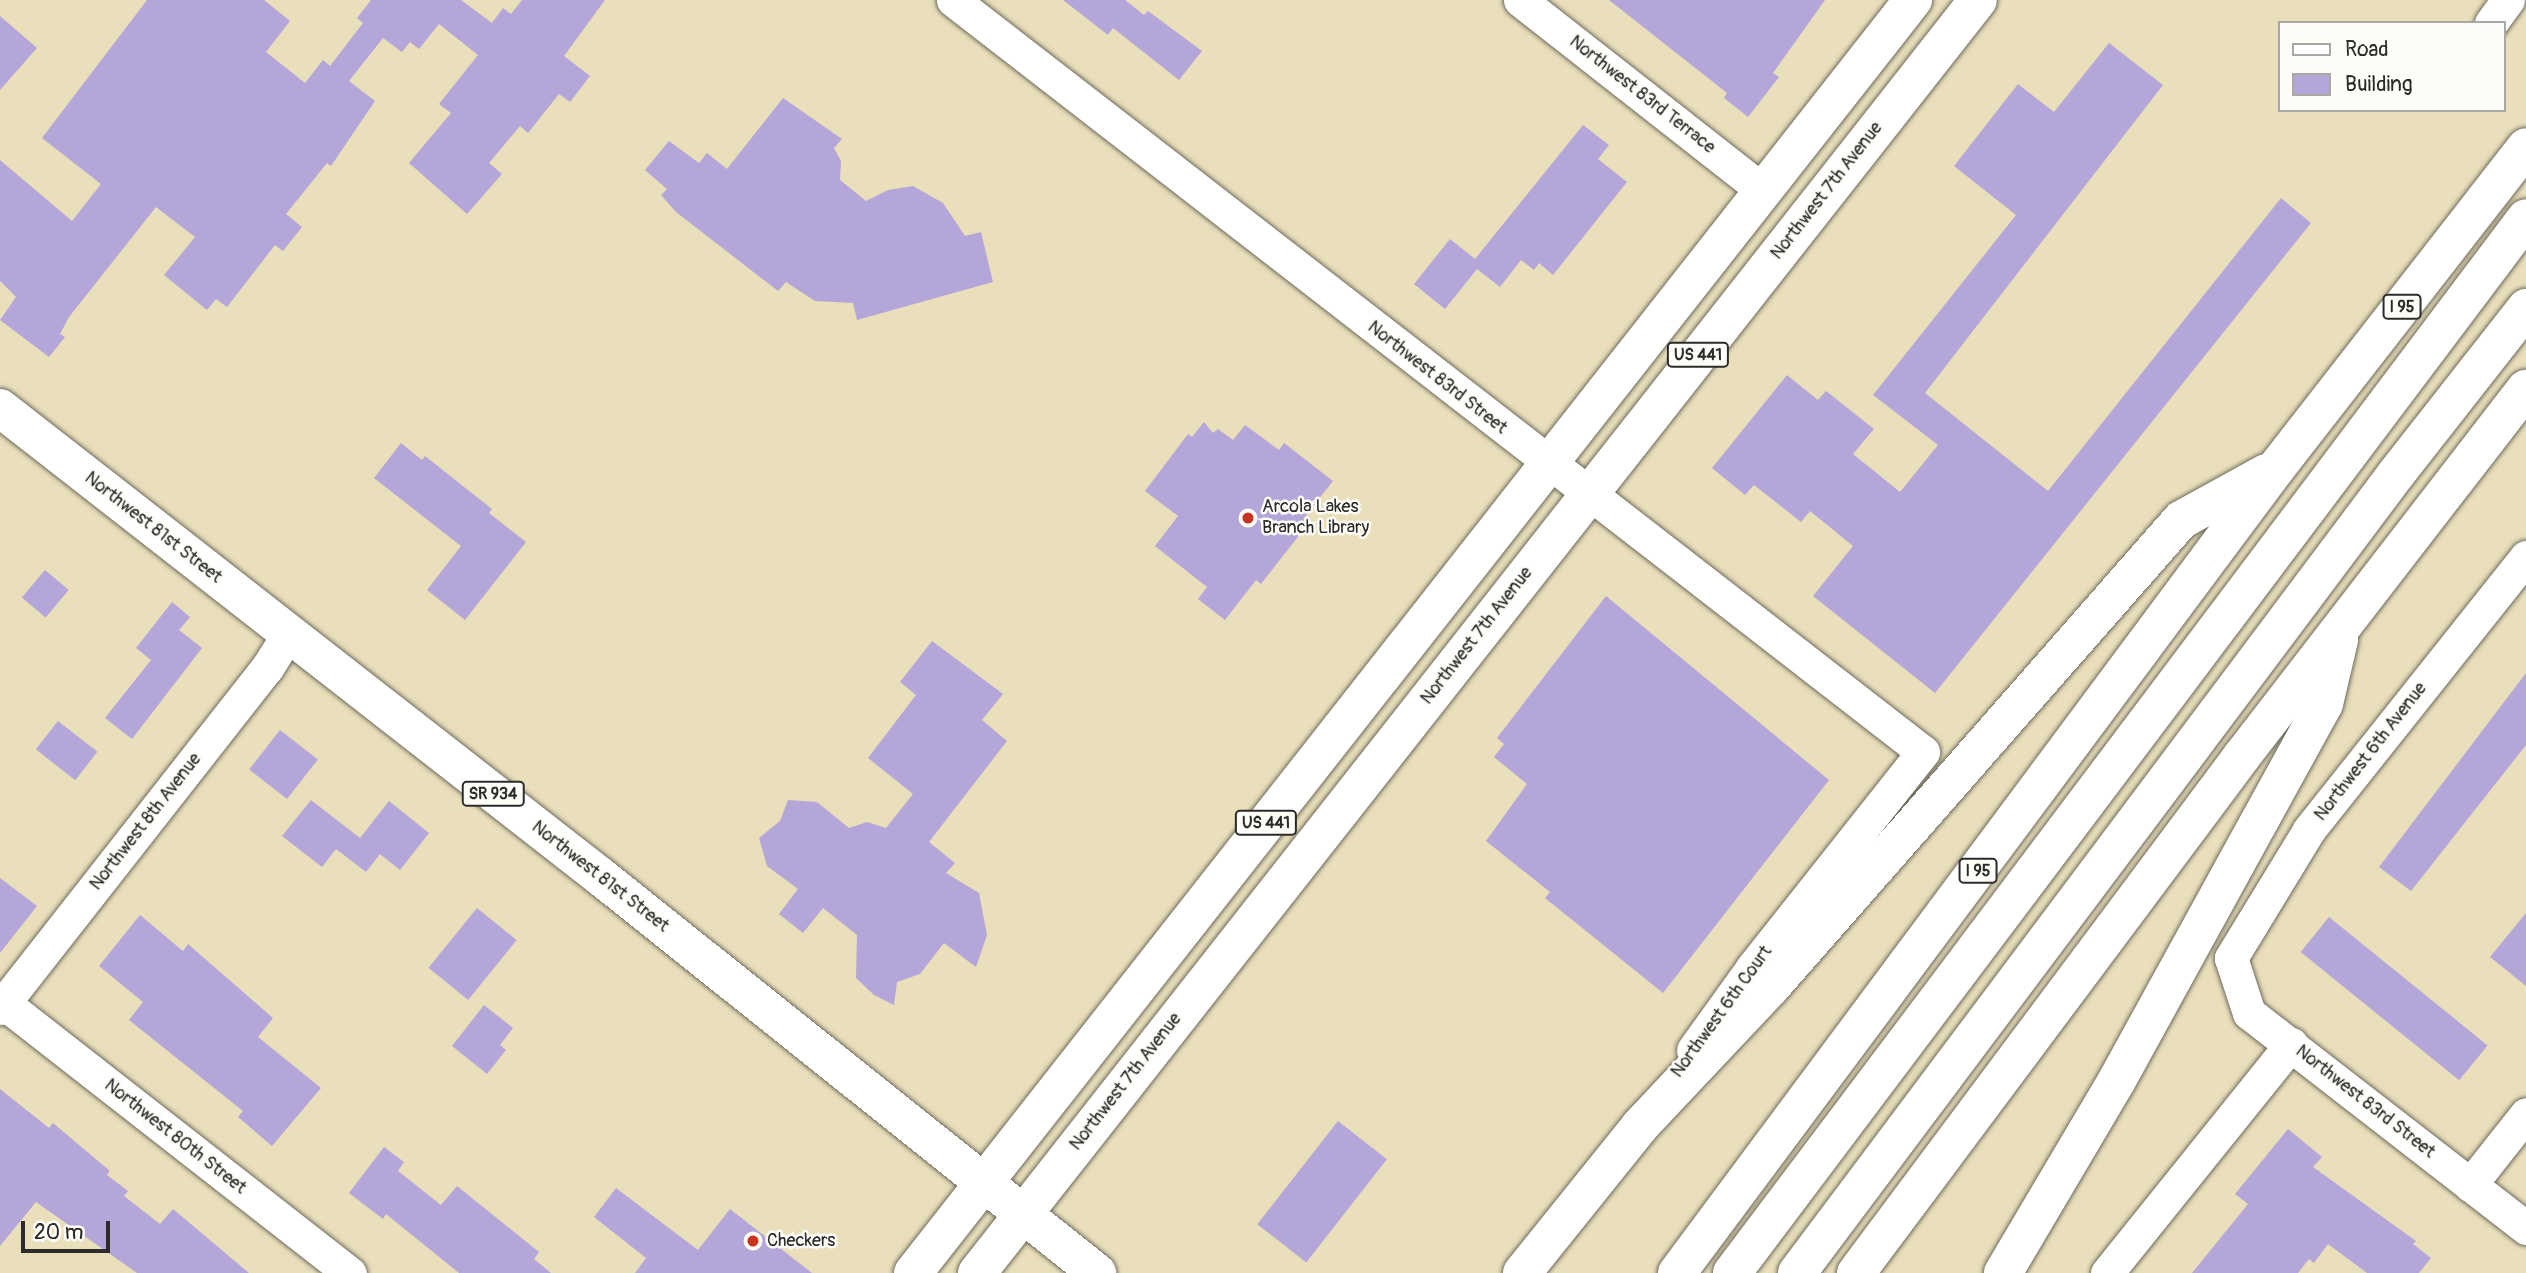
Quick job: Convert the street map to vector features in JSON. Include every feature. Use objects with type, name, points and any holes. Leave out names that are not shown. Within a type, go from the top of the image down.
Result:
[{"type":"main road","name":"US 441","points":[[913,1273],[1913,0]]},
{"type":"main road","name":"Northwest 7th Avenue","points":[[977,1273],[1978,0]]},
{"type":"main road","name":"I 95","points":[[1676,1273],[2277,467],[2526,147]]},
{"type":"main road","points":[[1732,1273],[2526,218]]},
{"type":"main road","points":[[1797,1273],[2396,474],[2526,308]]},
{"type":"main road","points":[[1856,1273],[2342,626],[2526,389]]},
{"type":"main road","name":"Northwest 81st Street","points":[[0,408],[1097,1273]]},
{"type":"main road","points":[[1640,1126],[1772,987],[2181,520],[2277,467]]},
{"type":"main road","points":[[2003,1273],[2116,1082],[2324,704],[2342,626]]},
{"type":"main road","name":"Northwest 6th Court","points":[[1522,1273],[1640,1126]]},
{"type":"street","name":"Northwest 83rd Street","points":[[953,0],[1588,496],[1923,752]]},
{"type":"street","name":"Northwest 83rd Terrace","points":[[1520,0],[1764,191]]},
{"type":"street","points":[[2492,21],[2508,0]]},
{"type":"street","name":"Northwest 6th Avenue","points":[[2231,958],[2309,830],[2526,557]]},
{"type":"street","name":"Northwest 8th Avenue","points":[[1,1004],[267,668],[288,634]]},
{"type":"street","name":"Northwest 6th Court","points":[[1640,1126],[1752,968],[1923,752]]},
{"type":"street","name":"Northwest 83rd Street","points":[[2231,958],[2249,1013],[2526,1228]]},
{"type":"street","name":"Northwest 80th Street","points":[[1,1004],[350,1273]]},
{"type":"street","points":[[2107,1273],[2291,1044]]},
{"type":"street","points":[[2470,1185],[2526,1114]]},
{"type":"building","points":[[147,0],[264,0],[290,21],[266,52],[305,83],[323,60],[330,66],[363,23],[357,18],[371,0],[461,0],[492,23],[503,8],[511,14],[522,0],[605,0],[564,56],[590,76],[570,102],[559,94],[528,133],[520,126],[489,163],[502,174],[467,214],[409,163],[451,113],[439,104],[478,55],[439,24],[419,49],[410,42],[402,52],[383,38],[349,81],[375,101],[331,166],[327,163],[286,214],[302,227],[283,251],[275,245],[227,307],[216,299],[207,310],[164,275],[195,237],[156,207],[69,317],[60,334],[65,337],[49,357],[0,320],[16,297],[0,281],[0,160],[72,221],[101,184],[42,138]]},
{"type":"building","points":[[1063,0],[1125,0],[1144,15],[1148,11],[1202,51],[1179,80],[1113,28],[1108,35]]},
{"type":"building","points":[[1609,0],[1825,0],[1773,73],[1779,77],[1748,117],[1724,98],[1727,93]]},
{"type":"building","points":[[0,16],[37,48],[0,90]]},
{"type":"building","points":[[2109,43],[2163,85],[1925,393],[2048,491],[2281,198],[2311,223],[1935,693],[1813,596],[1853,546],[1810,511],[1801,522],[1754,485],[1745,495],[1712,468],[1787,375],[1818,400],[1826,391],[1874,429],[1853,454],[1900,492],[1938,445],[1873,395],[2016,215],[1954,166],[2018,84],[2054,112]]},
{"type":"building","points":[[783,98],[842,139],[834,148],[841,161],[840,180],[866,201],[888,190],[913,186],[943,203],[965,236],[981,232],[993,282],[857,320],[853,303],[815,301],[786,282],[778,291],[676,212],[661,195],[667,189],[645,170],[669,141],[699,163],[707,153],[727,169]]},
{"type":"building","points":[[1583,125],[1609,145],[1598,159],[1627,182],[1553,275],[1539,263],[1534,270],[1521,260],[1500,287],[1477,269],[1445,309],[1414,284],[1450,239],[1475,259]]},
{"type":"building","points":[[1204,422],[1213,433],[1218,429],[1233,440],[1245,425],[1279,450],[1284,443],[1333,481],[1303,519],[1308,524],[1261,584],[1256,580],[1225,620],[1198,599],[1207,587],[1155,546],[1178,516],[1145,491],[1188,434],[1192,437]]},
{"type":"building","points":[[401,443],[422,460],[425,456],[492,509],[489,513],[526,542],[465,620],[427,590],[461,546],[374,478]]},
{"type":"building","points":[[45,570],[69,590],[46,618],[22,598]]},
{"type":"building","points":[[1606,596],[1829,780],[1663,993],[1545,898],[1550,892],[1486,841],[1527,784],[1494,757],[1504,744],[1497,738]]},
{"type":"building","points":[[172,602],[190,617],[179,630],[202,648],[132,739],[105,718],[151,660],[136,648]]},
{"type":"building","points":[[932,641],[1003,694],[982,720],[1007,741],[929,842],[955,863],[946,873],[979,893],[987,935],[976,967],[944,943],[920,974],[897,982],[894,1005],[874,995],[856,978],[857,935],[823,908],[803,933],[779,914],[798,889],[767,866],[759,838],[780,821],[788,800],[817,802],[849,828],[867,822],[886,828],[913,794],[868,758],[916,695],[900,682]]},
{"type":"building","points":[[2526,673],[2526,745],[2411,891],[2379,867]]},
{"type":"building","points":[[58,721],[97,752],[75,780],[36,749]]},
{"type":"building","points":[[280,730],[318,760],[287,799],[249,769]]},
{"type":"building","points":[[311,800],[360,838],[389,801],[429,833],[400,870],[380,854],[366,872],[336,849],[322,867],[282,836]]},
{"type":"building","points":[[0,878],[37,906],[0,953]]},
{"type":"building","points":[[477,908],[517,940],[468,1000],[429,968]]},
{"type":"building","points":[[2526,913],[2526,986],[2490,957]]},
{"type":"building","points":[[140,915],[183,951],[188,944],[273,1018],[258,1037],[321,1088],[272,1146],[238,1117],[243,1111],[129,1020],[143,1002],[99,966]]},
{"type":"building","points":[[2329,917],[2488,1045],[2459,1080],[2301,952]]},
{"type":"building","points":[[484,1005],[513,1028],[500,1045],[506,1050],[487,1074],[452,1046]]},
{"type":"building","points":[[0,1089],[49,1128],[53,1123],[110,1171],[107,1175],[128,1191],[124,1196],[160,1224],[173,1209],[249,1273],[137,1273],[36,1202],[0,1246]]},
{"type":"building","points":[[1338,1121],[1387,1159],[1306,1262],[1257,1224]]},
{"type":"building","points":[[2288,1129],[2322,1157],[2313,1167],[2416,1241],[2413,1244],[2431,1258],[2419,1273],[2367,1273],[2328,1244],[2314,1263],[2309,1259],[2298,1273],[2192,1273],[2248,1204],[2235,1194]]},
{"type":"building","points":[[384,1147],[404,1162],[398,1171],[441,1205],[457,1186],[539,1252],[534,1259],[551,1273],[459,1273],[386,1214],[383,1219],[349,1193]]},
{"type":"building","points":[[616,1188],[698,1250],[730,1209],[812,1273],[635,1273],[646,1258],[594,1217]]},
{"type":"place","name":"Arcola Lakes Branch Library","points":[[1248,518]]},
{"type":"place","name":"Checkers","points":[[753,1241]]}]
